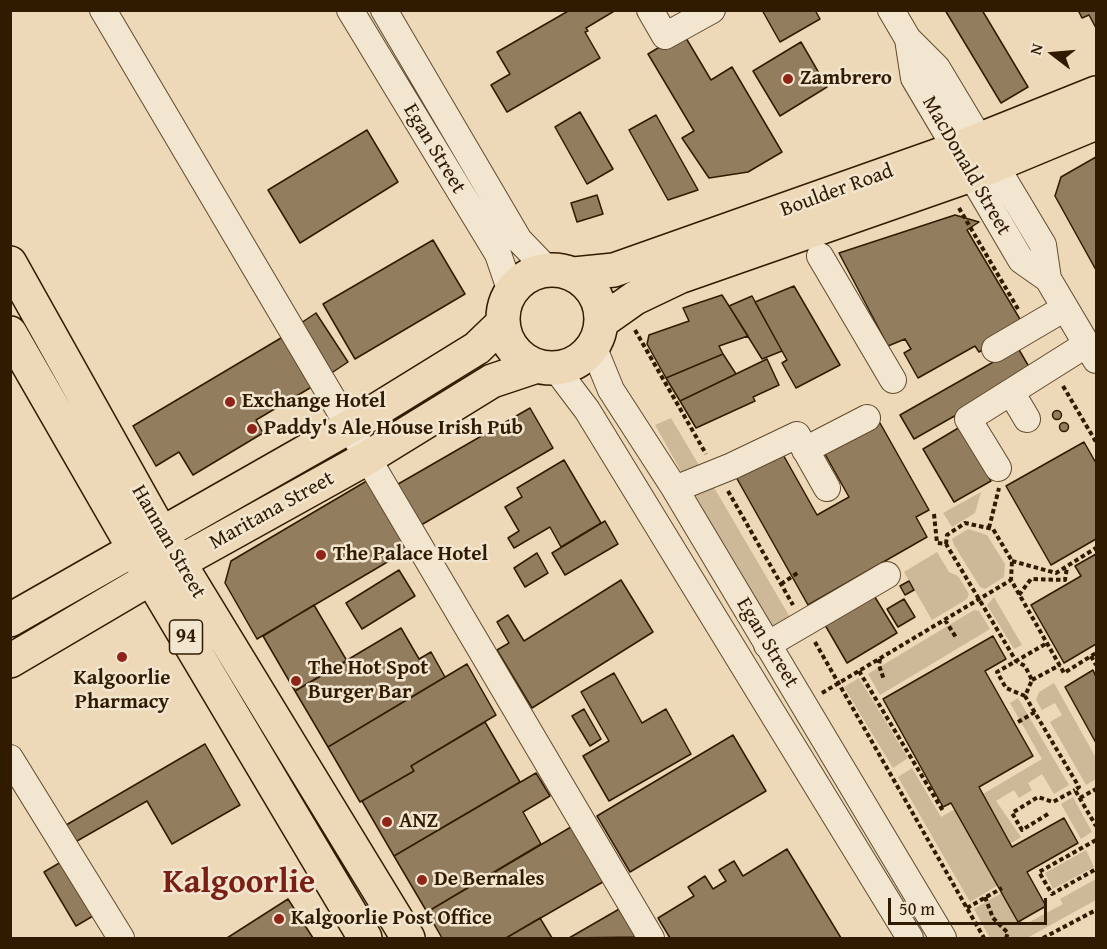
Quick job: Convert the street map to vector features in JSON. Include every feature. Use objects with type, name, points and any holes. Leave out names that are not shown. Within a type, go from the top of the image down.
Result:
[{"type":"main road","name":"Boulder Road","points":[[546,367],[574,363],[597,334],[636,298],[679,277],[976,157],[1096,93]]},
{"type":"main road","name":"Boulder Road","points":[[511,292],[529,275],[614,270],[976,157],[1096,123]]},
{"type":"main road","name":"Hannan Street","points":[[10,263],[148,541],[151,578],[365,939]]},
{"type":"main road","points":[[561,272],[594,292],[599,303],[597,334]]},
{"type":"main road","points":[[511,292],[504,310],[503,323],[511,346],[525,361],[546,367]]},
{"type":"main road","name":"Maritana Street","points":[[10,620],[349,427],[477,348],[503,323]]},
{"type":"main road","name":"Hannan Street","points":[[10,333],[148,541],[179,563],[408,939]]},
{"type":"main road","name":"Maritana Street","points":[[10,661],[151,578],[367,458],[492,381],[546,367]]},
{"type":"street","points":[[103,10],[651,939]]},
{"type":"street","name":"Egan Street","points":[[350,10],[498,254],[511,292]]},
{"type":"street","name":"Egan Street","points":[[384,10],[519,240],[561,272]]},
{"type":"street","points":[[650,10],[665,36],[712,10]]},
{"type":"street","name":"MacDonald Street","points":[[891,10],[908,39],[915,78],[976,157],[1021,260],[1048,279],[1094,356]]},
{"type":"street","points":[[820,256],[893,380]]},
{"type":"street","points":[[994,350],[1065,308]]},
{"type":"street","name":"Egan Street","points":[[597,334],[611,390],[675,489],[943,939]]},
{"type":"street","points":[[999,478],[968,419],[1011,392],[1094,356]]},
{"type":"street","name":"Egan Street","points":[[546,367],[587,410],[910,939]]},
{"type":"street","points":[[1011,392],[1027,419]]},
{"type":"street","points":[[805,450],[867,418]]},
{"type":"street","points":[[675,489],[732,466],[797,435],[827,488]]},
{"type":"street","points":[[767,645],[887,575]]},
{"type":"street","points":[[10,758],[121,939]]},
{"type":"path","points":[[989,528],[999,478]]},
{"type":"path","points":[[934,514],[937,543],[946,544]]},
{"type":"path","points":[[1032,680],[1024,666],[1016,661],[946,544],[947,534],[965,523],[993,529],[1012,561],[1011,580],[1065,673],[1096,653]]},
{"type":"path","points":[[1012,561],[1056,573],[1096,548]]},
{"type":"path","points":[[1019,595],[1031,579],[1065,580],[1068,566]]},
{"type":"path","points":[[781,584],[799,572]]},
{"type":"path","points":[[804,705],[1011,580]]},
{"type":"path","points":[[945,620],[957,639]]},
{"type":"path","points":[[1047,643],[997,672],[1006,688],[1025,696],[1079,787],[1053,802],[1038,797],[1012,813],[1022,830],[1048,814]]},
{"type":"path","points":[[1091,656],[1096,665]]},
{"type":"path","points":[[880,658],[879,665],[884,680]]},
{"type":"path","points":[[1025,696],[1032,680],[1060,665]]},
{"type":"path","points":[[859,671],[943,811]]},
{"type":"path","points":[[1018,722],[1035,712]]},
{"type":"path","points":[[1080,798],[1096,789]]},
{"type":"path","points":[[1075,790],[1096,826]]},
{"type":"path","points":[[1096,840],[1039,872],[1052,894],[1096,869]]},
{"type":"path","points":[[967,908],[1002,888]]},
{"type":"path","points":[[985,897],[993,918],[1008,933],[1006,939]]},
{"type":"path","points":[[1043,939],[1096,910]]},
{"type":"shaded area","points":[[671,418],[700,467],[682,473],[655,425]]},
{"type":"shaded area","points":[[712,484],[791,619],[773,629],[694,494]]},
{"type":"shaded area","points":[[981,492],[975,513],[952,527],[943,513]]},
{"type":"shaded area","points":[[968,529],[987,535],[1005,564],[1004,577],[985,589],[980,587],[952,539]]},
{"type":"shaded area","points":[[937,552],[949,572],[958,576],[969,594],[967,599],[932,620],[904,572]]},
{"type":"shaded area","points":[[994,597],[1022,645],[1014,649],[987,605]]},
{"type":"shaded area","points":[[974,610],[979,611],[990,629],[880,695],[868,674]]},
{"type":"shaded area","points":[[859,678],[908,758],[893,768],[844,687]]},
{"type":"shaded area","points":[[1054,683],[1096,758],[1096,779],[1086,785],[1050,722],[1062,715],[1055,703],[1042,710],[1036,700],[1039,692]]},
{"type":"shaded area","points":[[1018,698],[1069,785],[1054,794],[1042,774],[1028,783],[1032,790],[1019,798],[1014,790],[996,801],[1021,837],[1007,846],[978,797],[1042,759],[1010,703]]},
{"type":"shaded area","points":[[912,768],[941,817],[957,808],[1000,884],[970,902],[898,777]]},
{"type":"shaded area","points":[[1073,797],[1092,832],[1081,839],[1061,804]]},
{"type":"shaded area","points":[[1086,850],[1094,867],[1053,889],[1045,873]]},
{"type":"shaded area","points":[[1096,879],[1096,900],[1027,938],[990,938],[974,909],[1005,891],[1024,925],[1063,904],[1060,899]]},
{"type":"building","points":[[570,10],[616,10],[586,28],[588,31],[585,32],[600,58],[507,112],[491,85],[510,74],[497,52]]},
{"type":"building","points":[[762,10],[815,10],[820,19],[780,42]]},
{"type":"building","points":[[945,10],[982,10],[1028,87],[1001,103]]},
{"type":"building","points":[[1078,10],[1096,10],[1096,28],[1089,15],[1082,18]]},
{"type":"building","points":[[683,33],[711,80],[732,67],[782,152],[748,172],[709,178],[682,138],[694,131],[648,54]]},
{"type":"building","points":[[801,42],[827,87],[780,116],[753,71]]},
{"type":"building","points":[[580,112],[613,169],[587,184],[555,127]]},
{"type":"building","points":[[656,115],[698,190],[668,200],[629,130]]},
{"type":"building","points":[[367,130],[398,182],[300,243],[268,190]]},
{"type":"building","points":[[1096,157],[1096,270],[1055,196],[1061,177]]},
{"type":"building","points":[[597,195],[603,214],[577,222],[571,203]]},
{"type":"building","points":[[955,215],[979,222],[967,230],[1024,326],[979,352],[975,346],[918,378],[904,353],[911,349],[905,339],[888,346],[839,253]]},
{"type":"building","points":[[433,240],[465,294],[355,359],[323,304]]},
{"type":"building","points":[[794,286],[840,365],[796,388],[782,363],[787,360],[755,302]]},
{"type":"building","points":[[722,295],[748,336],[719,346],[723,354],[666,378],[647,344],[649,335],[689,321],[683,308]]},
{"type":"building","points":[[752,296],[782,351],[762,359],[729,306]]},
{"type":"building","points":[[316,313],[348,362],[330,374],[298,325]]},
{"type":"building","name":"Exchange Hotel","points":[[286,335],[315,385],[256,420],[263,433],[193,475],[179,452],[156,466],[133,426]]},
{"type":"building","points":[[1018,348],[1032,372],[914,439],[900,415]]},
{"type":"building","points":[[723,354],[736,374],[680,401],[666,378]]},
{"type":"building","points":[[767,359],[779,385],[753,397],[755,401],[696,428],[680,401]]},
{"type":"building","points":[[530,408],[553,448],[416,528],[393,487]]},
{"type":"building","points":[[1057,411],[1061,415],[1057,419],[1053,415]]},
{"type":"building","points":[[880,423],[929,510],[916,517],[927,537],[808,605],[736,477],[781,451],[817,515],[849,497],[825,454]]},
{"type":"building","points":[[1064,423],[1068,427],[1064,431],[1060,427]]},
{"type":"building","points":[[960,427],[991,481],[954,502],[923,449]]},
{"type":"building","points":[[1084,442],[1096,463],[1096,539],[1051,565],[1006,486]]},
{"type":"building","points":[[564,460],[601,523],[561,547],[550,527],[514,548],[508,538],[519,531],[505,507],[522,497],[517,488]]},
{"type":"building","name":"The Palace Hotel","points":[[370,479],[411,548],[257,639],[225,583],[231,561]]},
{"type":"building","points":[[605,521],[618,544],[565,575],[552,553]]},
{"type":"building","points":[[537,553],[548,573],[525,587],[514,568]]},
{"type":"building","points":[[1096,554],[1096,644],[1064,663],[1031,605],[1081,576],[1075,566]]},
{"type":"building","points":[[399,570],[415,596],[362,629],[346,603]]},
{"type":"building","points":[[621,580],[653,632],[532,708],[497,650],[509,643],[497,622],[508,615],[524,641]]},
{"type":"building","points":[[909,581],[914,590],[905,595],[900,586]]},
{"type":"building","points":[[870,589],[897,633],[847,663],[821,618]]},
{"type":"building","points":[[904,599],[915,617],[898,627],[887,609]]},
{"type":"building","points":[[314,605],[347,661],[295,691],[263,636]]},
{"type":"building","points":[[401,628],[419,659],[431,652],[445,677],[328,747],[295,691]]},
{"type":"building","points":[[993,636],[1006,659],[985,671],[1033,756],[979,787],[1012,847],[1064,818],[1078,843],[1027,872],[1046,906],[1018,922],[951,803],[943,807],[883,699]]},
{"type":"building","points":[[467,664],[496,715],[411,766],[414,771],[360,802],[328,747]]},
{"type":"building","points":[[1093,670],[1096,677],[1096,743],[1065,687]]},
{"type":"building","points":[[614,673],[642,723],[666,709],[691,754],[609,801],[583,756],[609,741],[581,692]]},
{"type":"building","points":[[584,709],[601,739],[590,746],[572,716]]},
{"type":"building","points":[[485,722],[520,782],[394,856],[362,801],[414,771],[411,766]]},
{"type":"building","points":[[733,735],[766,791],[630,872],[597,816]]},
{"type":"building","points":[[205,744],[240,805],[172,844],[147,801],[70,845],[61,828]]},
{"type":"building","points":[[536,773],[550,796],[523,812],[541,844],[427,912],[394,856]]},
{"type":"building","points":[[576,824],[608,879],[506,938],[442,938],[427,912]]},
{"type":"building","points":[[787,849],[841,938],[670,938],[658,918],[694,896],[688,887],[705,876],[713,889],[726,881],[719,870],[734,861],[743,876]]},
{"type":"building","points":[[61,862],[93,916],[76,926],[44,872]]},
{"type":"building","name":"Kalgoorlie Post Office","points":[[288,899],[313,938],[227,938]]},
{"type":"building","points":[[621,908],[638,937],[569,938]]},
{"type":"building","points":[[540,918],[552,938],[506,938]]},
{"type":"place","name":"Zambrero","points":[[788,79]]},
{"type":"place","name":"Exchange Hotel","points":[[230,402]]},
{"type":"place","name":"Paddy's Ale House Irish Pub","points":[[252,429]]},
{"type":"place","name":"The Palace Hotel","points":[[321,555]]},
{"type":"place","name":"Kalgoorlie Pharmacy","points":[[122,657]]},
{"type":"place","name":"The Hot Spot Burger Bar","points":[[296,681]]},
{"type":"place","name":"ANZ","points":[[387,822]]},
{"type":"place","name":"De Bernales","points":[[422,880]]},
{"type":"place","name":"Kalgoorlie Post Office","points":[[279,919]]},
{"type":"district","name":"Kalgoorlie","points":[[239,884]]}]
